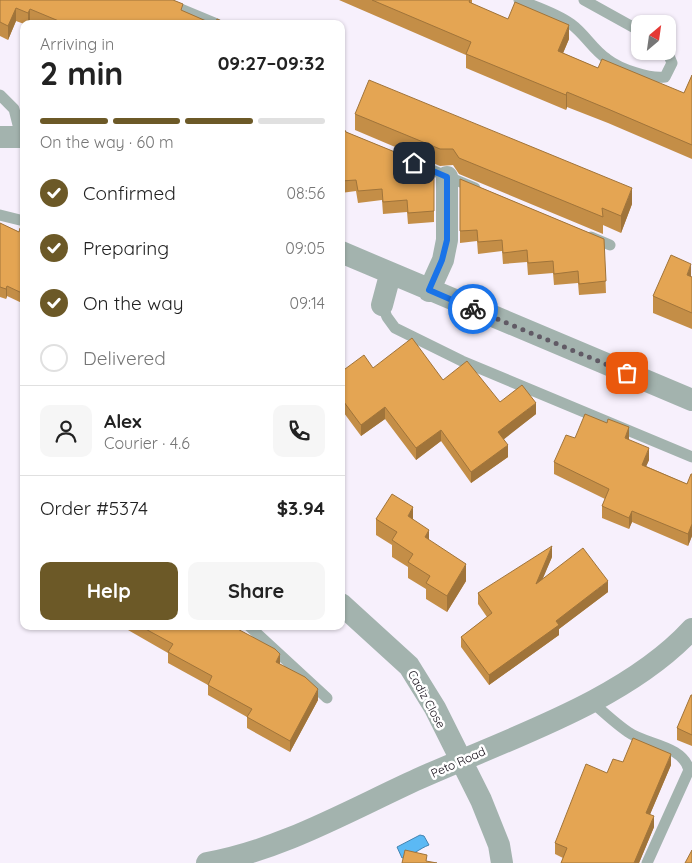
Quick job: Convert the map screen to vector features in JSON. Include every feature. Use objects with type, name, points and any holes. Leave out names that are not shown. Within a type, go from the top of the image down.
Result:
[{"type":"street","points":[[429,290],[442,260],[447,240],[447,177]]},
{"type":"street","points":[[345,254],[390,275],[692,400]]},
{"type":"street","points":[[382,305],[390,275]]},
{"type":"street","name":"Cadiz Close","points":[[345,608],[409,666],[435,708],[481,800],[498,845],[502,863]]},
{"type":"street","name":"Peto Road","points":[[217,862],[270,847],[591,701],[633,679],[674,649],[692,628]]},
{"type":"lane","points":[[159,0],[207,20]]},
{"type":"lane","points":[[518,0],[564,19],[608,60],[626,68],[658,78],[665,77],[672,63],[671,60]]},
{"type":"lane","points":[[584,0],[631,26]]},
{"type":"lane","points":[[0,96],[14,109],[15,137]]},
{"type":"lane","points":[[412,162],[483,192]]},
{"type":"lane","points":[[0,215],[20,220]]},
{"type":"lane","points":[[583,233],[610,245]]},
{"type":"lane","points":[[382,305],[387,318],[395,328],[462,361],[692,457]]},
{"type":"lane","points":[[253,630],[328,698]]},
{"type":"lane","points":[[591,701],[630,733],[672,751],[687,764],[689,770],[646,863]]},
{"type":"water","points":[[420,835],[424,836],[429,845],[402,858],[397,847]]},
{"type":"building","points":[[0,0],[173,0],[183,4],[181,10],[204,20],[56,20],[30,9],[28,13],[16,8],[8,26],[0,22]]},
{"type":"building","points":[[372,0],[470,0],[469,2],[508,19],[515,2],[569,25],[558,51],[598,68],[602,59],[684,93],[692,75],[692,145],[567,92],[566,95],[466,54],[471,42]]},
{"type":"building","points":[[369,80],[632,188],[621,216],[602,208],[603,217],[459,158],[453,149],[440,149],[355,114]]},
{"type":"building","points":[[345,130],[434,168],[434,211],[408,213],[407,200],[383,202],[382,189],[358,191],[356,180],[345,181]]},
{"type":"building","points":[[460,179],[604,239],[606,281],[579,284],[578,271],[554,274],[553,261],[528,263],[527,250],[503,253],[502,240],[478,242],[477,230],[460,231]]},
{"type":"building","points":[[0,223],[19,232],[20,228],[20,292],[7,286],[6,289],[0,287]]},
{"type":"building","points":[[671,255],[691,264],[687,275],[692,277],[692,313],[653,296]]},
{"type":"building","points":[[412,338],[443,380],[467,361],[500,402],[522,385],[536,403],[498,432],[508,445],[471,472],[441,430],[416,448],[385,407],[361,425],[345,403],[345,369],[364,355],[373,368]]},
{"type":"building","points":[[585,414],[607,423],[608,419],[629,427],[625,438],[649,448],[642,465],[687,484],[692,474],[692,524],[688,534],[632,511],[629,518],[602,506],[609,489],[554,462],[566,435],[575,438]]},
{"type":"building","points":[[392,494],[413,507],[408,516],[429,530],[425,537],[466,564],[447,596],[426,583],[430,576],[408,562],[413,554],[392,540],[397,532],[376,519]]},
{"type":"building","points":[[552,546],[536,584],[583,548],[608,581],[556,621],[559,625],[489,675],[461,637],[492,613],[478,593]]},
{"type":"building","points":[[147,630],[239,630],[275,649],[280,654],[276,662],[305,677],[318,689],[290,741],[247,717],[252,709],[208,685],[212,676],[168,652],[173,644]]},
{"type":"building","points":[[692,695],[692,735],[677,728]]},
{"type":"building","points":[[633,738],[671,754],[646,813],[654,816],[634,863],[561,863],[567,848],[555,843],[586,764],[607,773],[613,759],[623,762]]},
{"type":"building","points":[[405,850],[427,855],[426,861],[437,863],[402,863]]},
{"type":"building","points":[[692,850],[692,863],[685,863]]},
{"type":"way so far","points":[[473,309],[627,373]]},
{"type":"route","points":[[414,163],[447,177],[447,240],[442,260],[429,290],[473,309]]}]
